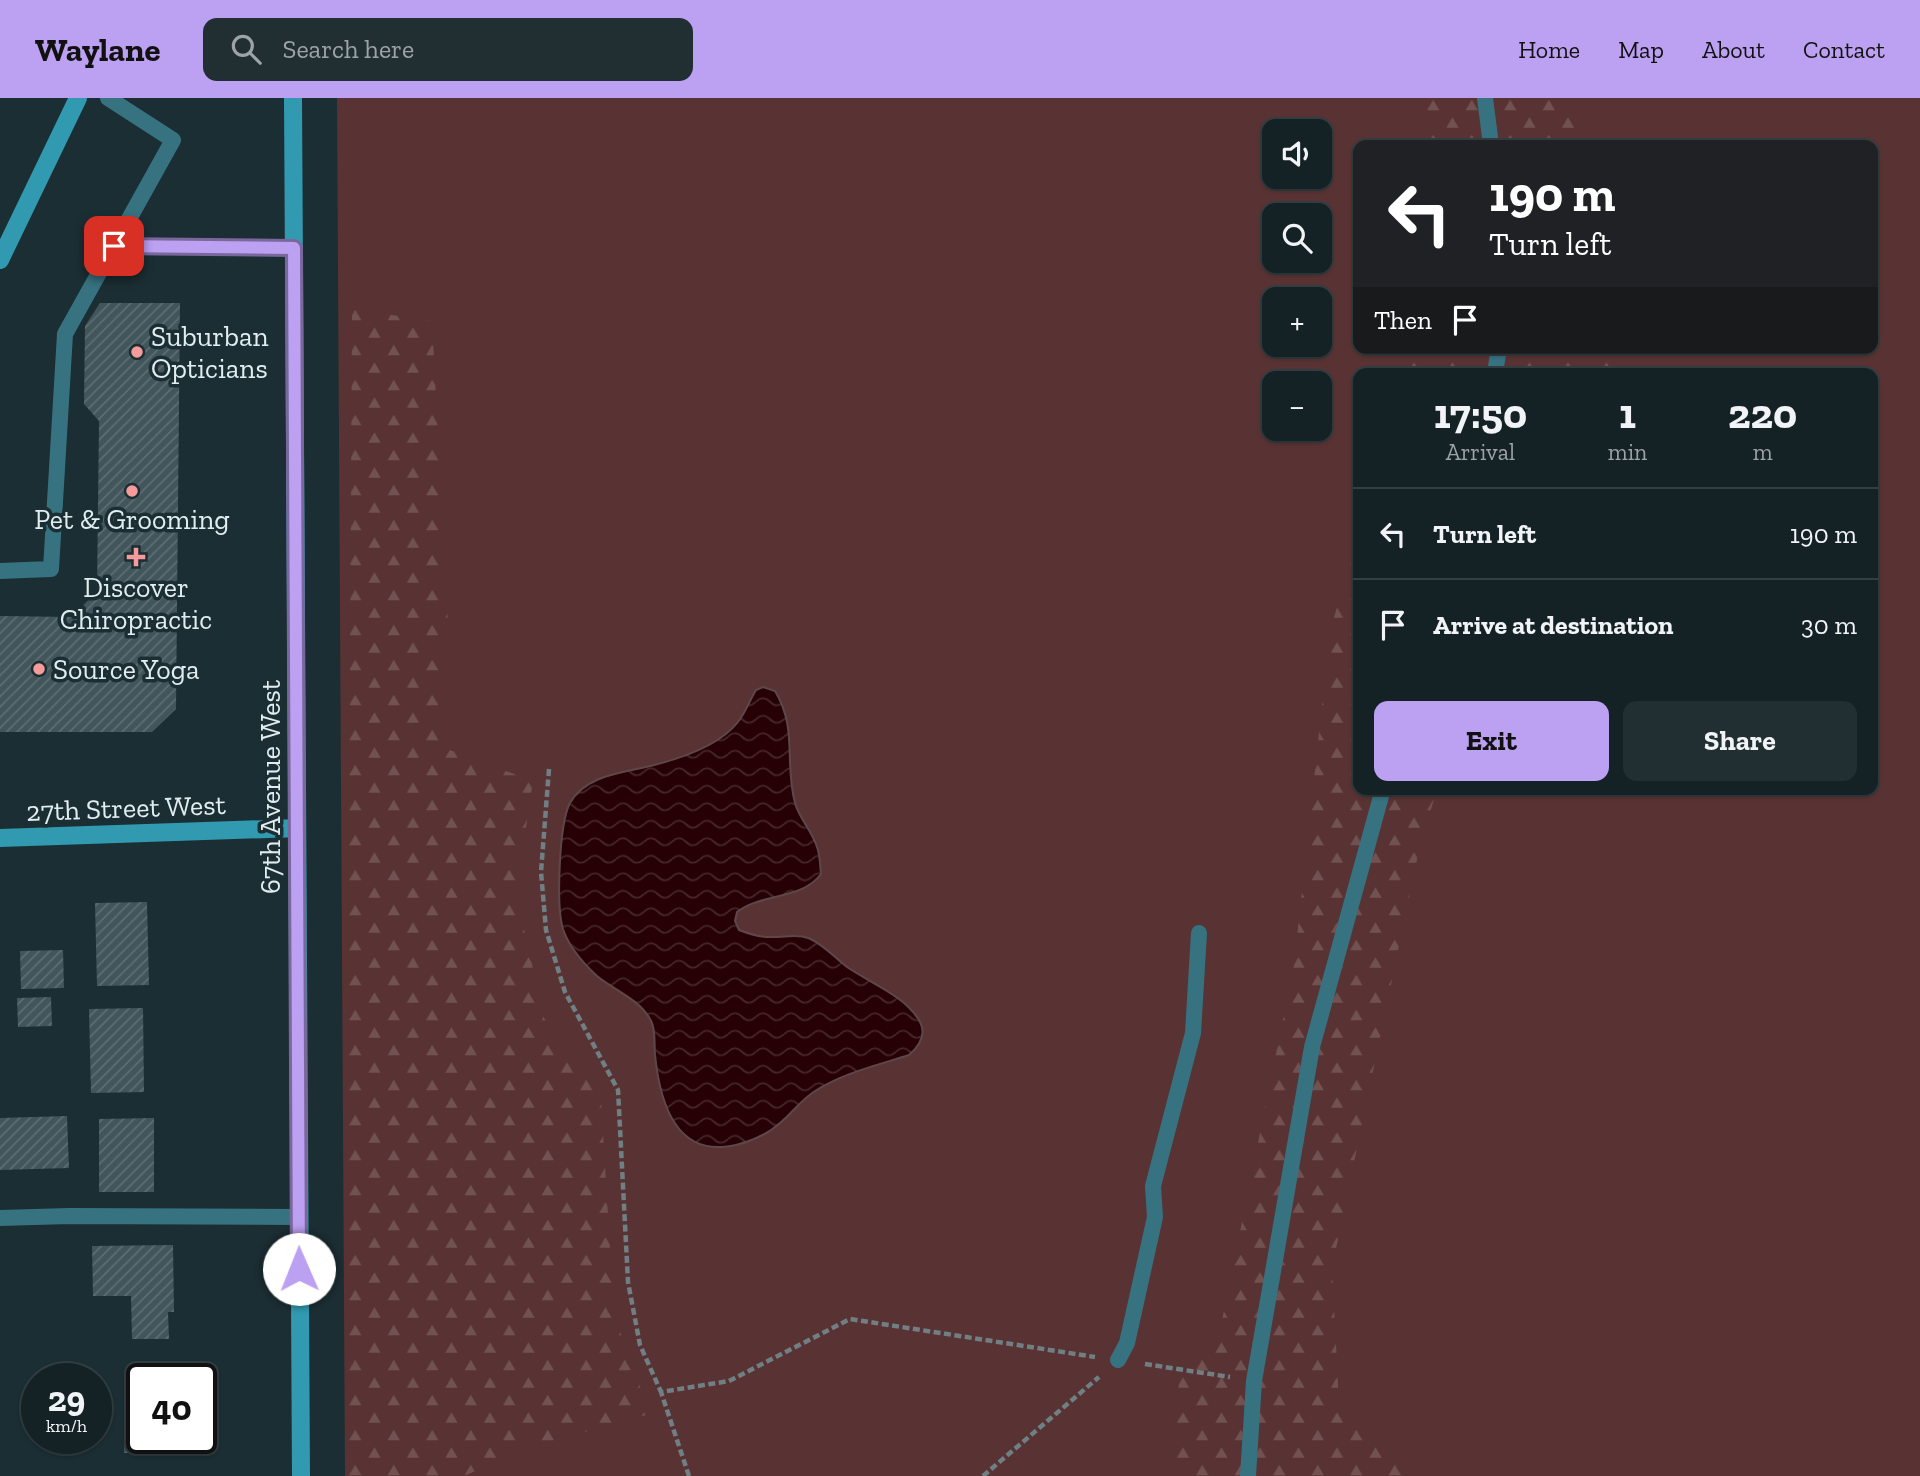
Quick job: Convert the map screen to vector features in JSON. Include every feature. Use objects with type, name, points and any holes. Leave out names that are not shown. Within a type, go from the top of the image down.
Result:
[{"type":"street","points":[[0,260],[78,98]]},
{"type":"street","name":"67th Avenue West","points":[[293,98],[301,1476]]},
{"type":"street","name":"27th Street West","points":[[0,838],[296,828]]},
{"type":"lane","points":[[0,571],[51,569],[65,334],[173,141],[108,98]]},
{"type":"lane","points":[[1485,98],[1490,140]]},
{"type":"lane","points":[[114,246],[294,248]]},
{"type":"lane","points":[[1248,1476],[1254,1381],[1312,1047],[1381,795]]},
{"type":"lane","points":[[1118,1360],[1127,1343],[1155,1217],[1153,1186],[1192,1033],[1199,933]]},
{"type":"lane","points":[[0,1218],[298,1217]]},
{"type":"path","points":[[549,769],[541,872],[546,930],[565,992],[618,1090],[628,1282],[640,1345],[661,1392],[689,1476]]},
{"type":"path","points":[[661,1392],[729,1381],[850,1319],[1254,1381]]},
{"type":"path","points":[[983,1476],[1118,1360]]},
{"type":"green space","points":[[337,98],[1920,98],[1920,1476],[345,1476]]},
{"type":"green space","points":[[1419,98],[1564,98],[1580,140],[1423,140]]},
{"type":"green space","points":[[352,309],[432,321],[448,625],[439,746],[533,781],[516,893],[544,1018],[601,1099],[614,1315],[650,1414],[530,1447],[464,1476],[345,1476]]},
{"type":"green space","points":[[1406,354],[1637,354],[1635,368],[1404,368]]},
{"type":"green space","points":[[1353,553],[1353,795],[1435,795],[1419,850],[1332,1268],[1339,1403],[1406,1476],[1173,1476],[1176,1399],[1185,1354],[1217,1345],[1294,965],[1330,631]]},
{"type":"water","points":[[763,687],[775,691],[782,705],[789,732],[790,774],[795,803],[817,847],[821,874],[803,888],[747,906],[737,912],[735,921],[739,930],[762,936],[799,936],[813,940],[847,967],[906,1005],[920,1022],[922,1036],[909,1055],[849,1074],[815,1091],[774,1128],[761,1136],[729,1146],[705,1146],[691,1139],[671,1117],[660,1086],[650,1019],[633,1000],[592,971],[566,936],[560,903],[563,828],[570,803],[586,786],[607,776],[676,759],[721,738],[738,722],[756,690]]},
{"type":"building","points":[[100,303],[180,303],[176,709],[152,732],[0,732],[0,616],[72,617],[97,591],[99,421],[84,404],[85,326]]},
{"type":"building","points":[[147,902],[149,985],[97,986],[95,903]]},
{"type":"building","points":[[63,950],[64,988],[21,989],[20,951]]},
{"type":"building","points":[[51,997],[52,1026],[18,1027],[17,998]]},
{"type":"building","points":[[143,1008],[144,1092],[91,1093],[89,1009]]},
{"type":"building","points":[[67,1116],[69,1168],[0,1170],[0,1118]]},
{"type":"building","points":[[154,1118],[154,1192],[99,1192],[99,1119]]},
{"type":"building","points":[[173,1245],[174,1312],[168,1312],[169,1339],[132,1339],[131,1296],[93,1296],[92,1246]]},
{"type":"building","points":[[126,1430],[126,1453],[124,1453]]},
{"type":"place","name":"Suburban Opticians","points":[[137,352]]},
{"type":"place","name":"Pet & Grooming","points":[[132,491]]},
{"type":"place","name":"Discover Chiropractic","points":[[136,557]]},
{"type":"place","name":"Source Yoga","points":[[39,669]]},
{"type":"route","points":[[114,246],[294,248],[299,1269]]}]
